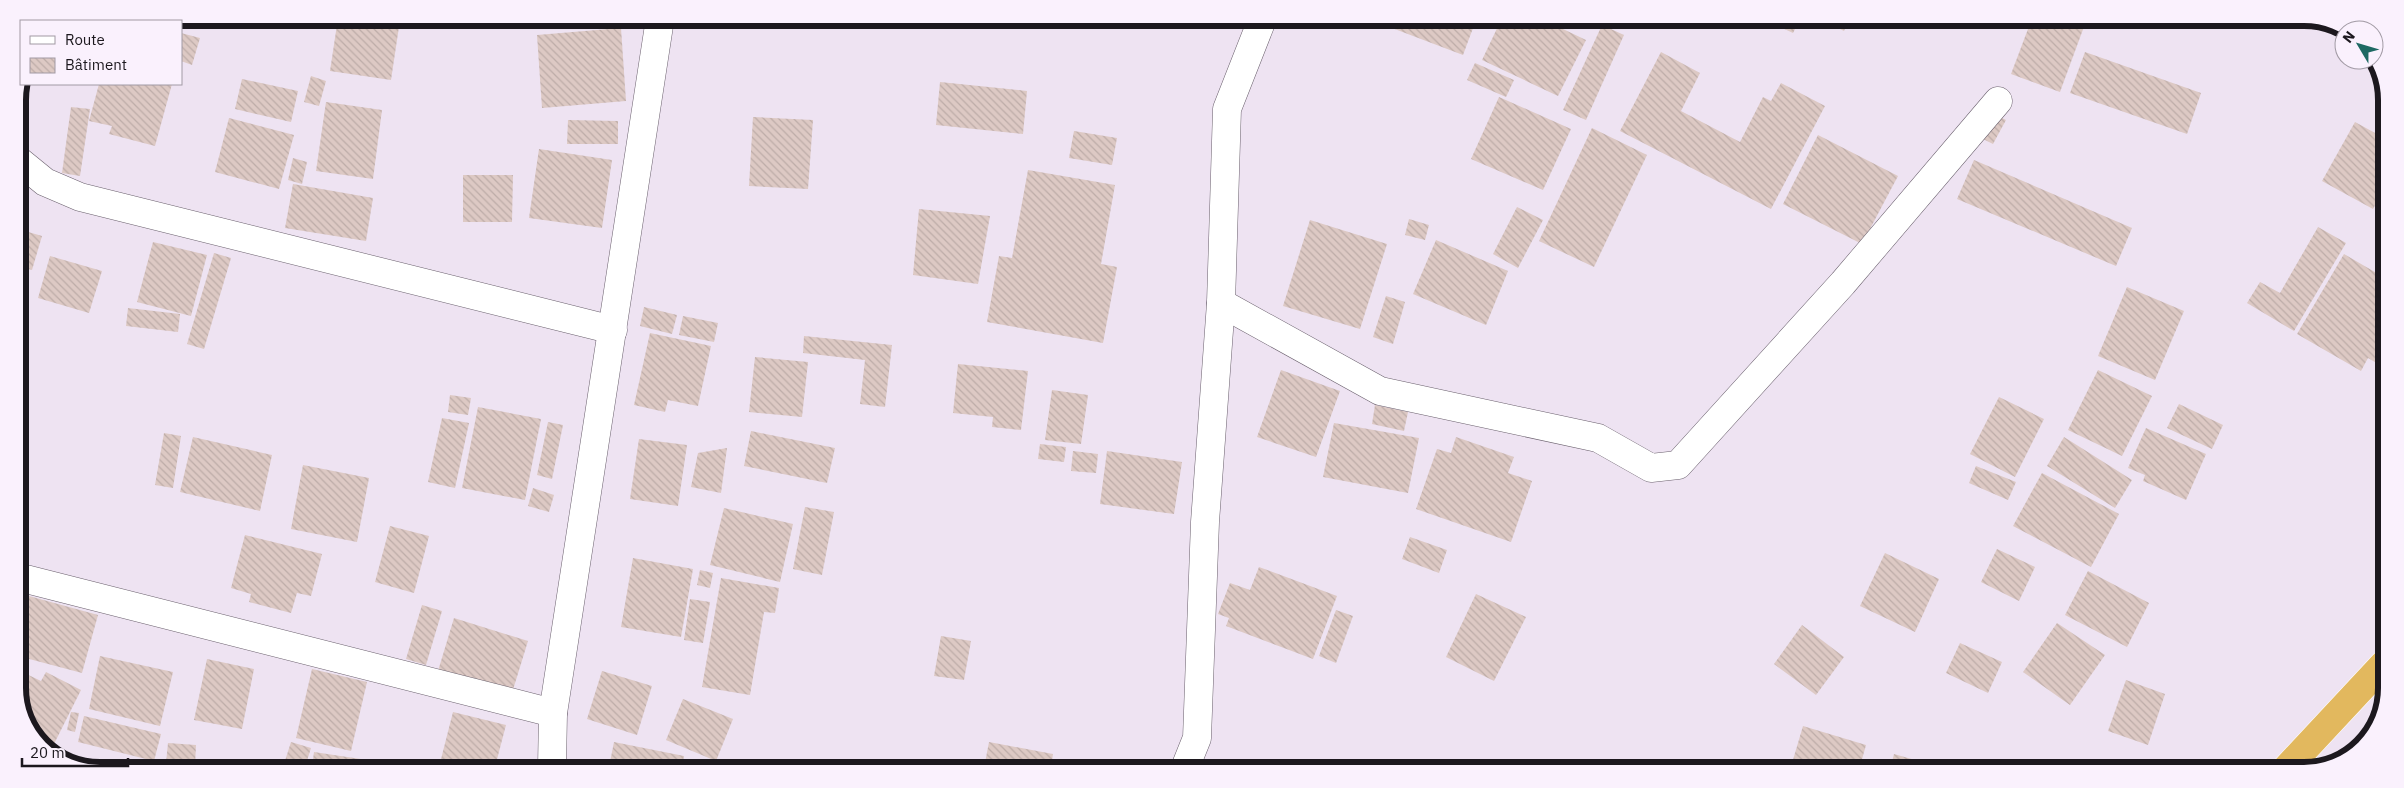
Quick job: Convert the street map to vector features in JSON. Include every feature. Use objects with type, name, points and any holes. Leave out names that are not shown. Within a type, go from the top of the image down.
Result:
[{"type":"highway","points":[[2292,762],[2378,669]]},
{"type":"street","points":[[552,762],[553,713],[659,26]]},
{"type":"street","points":[[1187,762],[1197,738],[1205,522],[1221,303],[1227,109],[1260,26]]},
{"type":"street","points":[[1221,303],[1380,391],[1598,438],[1651,468],[1678,465],[1843,283],[1998,101]]},
{"type":"street","points":[[26,167],[45,182],[80,197],[613,330]]},
{"type":"street","points":[[26,579],[553,713]]},
{"type":"building","points":[[337,26],[399,26],[391,80],[330,71]]},
{"type":"building","points":[[1387,26],[1474,26],[1463,55]]},
{"type":"building","points":[[1498,26],[1557,26],[1586,40],[1558,96],[1482,60]]},
{"type":"building","points":[[1602,26],[1624,35],[1586,120],[1563,110]]},
{"type":"building","points":[[1778,26],[1796,26],[1793,33]]},
{"type":"building","points":[[1834,26],[1846,26],[1844,31]]},
{"type":"building","points":[[2029,26],[2084,26],[2060,92],[2011,74]]},
{"type":"building","points":[[621,28],[626,101],[542,108],[537,35]]},
{"type":"building","points":[[182,33],[200,38],[192,65],[182,61]]},
{"type":"building","points":[[1661,52],[1700,73],[1681,111],[1740,142],[1763,97],[1771,101],[1781,83],[1825,106],[1771,209],[1620,131]]},
{"type":"building","points":[[2085,52],[2201,93],[2187,134],[2070,93]]},
{"type":"building","points":[[1475,63],[1514,80],[1506,97],[1467,80]]},
{"type":"building","points":[[311,76],[326,81],[319,106],[304,102]]},
{"type":"building","points":[[242,79],[298,91],[291,122],[235,109]]},
{"type":"building","points":[[940,82],[1027,91],[1023,134],[936,125]]},
{"type":"building","points":[[99,85],[172,85],[155,146],[109,134],[112,126],[89,121]]},
{"type":"building","points":[[1499,97],[1571,129],[1543,190],[1471,159]]},
{"type":"building","points":[[326,102],[382,110],[373,179],[316,171]]},
{"type":"building","points":[[71,107],[90,109],[80,176],[62,173]]},
{"type":"building","points":[[1996,115],[2006,120],[1993,144],[1983,139]]},
{"type":"building","points":[[753,117],[813,120],[808,189],[749,186]]},
{"type":"building","points":[[229,118],[294,135],[279,189],[215,172]]},
{"type":"building","points":[[568,120],[618,121],[618,144],[567,144]]},
{"type":"building","points":[[2355,122],[2378,135],[2378,200],[2373,209],[2322,181]]},
{"type":"building","points":[[1592,128],[1647,155],[1594,267],[1539,241]]},
{"type":"building","points":[[1074,131],[1117,138],[1112,165],[1069,158]]},
{"type":"building","points":[[1818,135],[1898,176],[1862,244],[1783,204]]},
{"type":"building","points":[[539,149],[612,160],[602,228],[529,218]]},
{"type":"building","points":[[293,158],[307,162],[302,184],[288,180]]},
{"type":"building","points":[[1974,160],[2132,228],[2116,266],[1957,199]]},
{"type":"building","points":[[1028,170],[1115,185],[1101,264],[1117,267],[1103,343],[987,322],[999,256],[1012,258]]},
{"type":"building","points":[[463,175],[513,175],[512,222],[463,222]]},
{"type":"building","points":[[293,184],[373,198],[366,241],[285,228]]},
{"type":"building","points":[[1517,207],[1543,220],[1518,268],[1493,254]]},
{"type":"building","points":[[919,209],[990,216],[978,284],[913,275]]},
{"type":"building","points":[[1409,219],[1429,225],[1425,240],[1405,235]]},
{"type":"building","points":[[1310,220],[1387,244],[1360,329],[1283,306]]},
{"type":"building","points":[[2318,227],[2346,243],[2294,331],[2247,303],[2260,282],[2280,293]]},
{"type":"building","points":[[26,231],[42,236],[32,270],[26,268]]},
{"type":"building","points":[[1436,240],[1508,271],[1486,325],[1413,294]]},
{"type":"building","points":[[153,242],[207,255],[191,316],[137,302]]},
{"type":"building","points":[[214,253],[231,258],[204,349],[187,344]]},
{"type":"building","points":[[2344,254],[2378,274],[2378,364],[2368,358],[2361,371],[2297,334]]},
{"type":"building","points":[[50,256],[102,271],[89,313],[38,298]]},
{"type":"building","points":[[2127,287],[2184,311],[2155,380],[2098,356]]},
{"type":"building","points":[[1386,296],[1405,302],[1393,344],[1373,337]]},
{"type":"building","points":[[644,307],[677,315],[672,334],[640,326]]},
{"type":"building","points":[[128,308],[180,314],[178,332],[126,326]]},
{"type":"building","points":[[683,316],[718,323],[714,342],[679,335]]},
{"type":"building","points":[[650,333],[711,346],[698,406],[668,400],[665,412],[634,405]]},
{"type":"building","points":[[804,336],[892,345],[885,407],[860,404],[865,360],[803,353]]},
{"type":"building","points":[[755,357],[808,362],[802,417],[749,412]]},
{"type":"building","points":[[958,364],[1028,371],[1021,430],[992,427],[993,417],[953,413]]},
{"type":"building","points":[[1281,370],[1340,391],[1316,457],[1257,437]]},
{"type":"building","points":[[2098,370],[2152,396],[2122,456],[2068,430]]},
{"type":"building","points":[[1052,390],[1088,395],[1081,444],[1045,440]]},
{"type":"building","points":[[450,395],[471,398],[468,415],[448,412]]},
{"type":"building","points":[[1999,397],[2044,419],[2015,477],[1970,454]]},
{"type":"building","points":[[2179,404],[2223,425],[2212,449],[2167,428]]},
{"type":"building","points":[[1375,405],[1408,412],[1404,431],[1372,424]]},
{"type":"building","points":[[478,407],[541,419],[525,500],[462,488]]},
{"type":"building","points":[[442,418],[469,423],[455,488],[428,482]]},
{"type":"building","points":[[548,422],[563,425],[552,479],[537,475]]},
{"type":"building","points":[[1334,423],[1419,438],[1408,493],[1323,477]]},
{"type":"building","points":[[2146,428],[2206,454],[2186,500],[2143,481],[2145,475],[2128,468]]},
{"type":"building","points":[[751,431],[835,448],[827,483],[744,466]]},
{"type":"building","points":[[164,433],[181,436],[173,488],[155,485]]},
{"type":"building","points":[[193,437],[272,455],[260,511],[180,492]]},
{"type":"building","points":[[1456,437],[1514,457],[1508,473],[1532,481],[1511,542],[1416,509],[1437,449],[1451,453]]},
{"type":"building","points":[[2064,437],[2132,480],[2115,508],[2047,466]]},
{"type":"building","points":[[639,439],[687,445],[678,506],[630,499]]},
{"type":"building","points":[[1040,444],[1066,447],[1064,462],[1038,459]]},
{"type":"building","points":[[727,448],[721,493],[691,487],[698,453]]},
{"type":"building","points":[[1073,451],[1098,454],[1096,473],[1071,471]]},
{"type":"building","points":[[1107,451],[1182,462],[1174,514],[1100,504]]},
{"type":"building","points":[[303,465],[369,478],[357,542],[291,529]]},
{"type":"building","points":[[1976,466],[2016,482],[2008,500],[1969,483]]},
{"type":"building","points":[[2042,473],[2119,514],[2091,567],[2013,526]]},
{"type":"building","points":[[533,488],[554,495],[549,512],[528,506]]},
{"type":"building","points":[[805,507],[834,512],[822,575],[793,569]]},
{"type":"building","points":[[724,508],[793,524],[780,582],[710,565]]},
{"type":"building","points":[[390,526],[429,536],[414,593],[375,582]]},
{"type":"building","points":[[245,535],[322,554],[311,596],[297,593],[291,613],[249,602],[251,594],[231,588]]},
{"type":"building","points":[[1410,537],[1447,550],[1439,573],[1402,559]]},
{"type":"building","points":[[1997,549],[2035,567],[2019,601],[1981,582]]},
{"type":"building","points":[[1885,553],[1939,579],[1915,632],[1860,606]]},
{"type":"building","points":[[633,558],[693,569],[681,637],[621,627]]},
{"type":"building","points":[[1259,567],[1337,596],[1313,659],[1226,626],[1229,618],[1218,614],[1230,583],[1250,590]]},
{"type":"building","points":[[700,570],[713,573],[710,588],[697,585]]},
{"type":"building","points":[[2088,571],[2149,603],[2127,647],[2065,615]]},
{"type":"building","points":[[721,578],[779,588],[775,613],[764,612],[750,695],[702,687]]},
{"type":"building","points":[[1476,594],[1526,617],[1494,681],[1446,657]]},
{"type":"building","points":[[26,595],[98,615],[82,673],[26,658]]},
{"type":"building","points":[[690,599],[710,602],[703,643],[684,640]]},
{"type":"building","points":[[422,605],[442,611],[426,665],[406,659]]},
{"type":"building","points":[[1336,610],[1353,616],[1336,663],[1319,656]]},
{"type":"building","points":[[454,618],[528,641],[512,693],[438,671]]},
{"type":"building","points":[[2057,623],[2105,655],[2070,705],[2023,672]]},
{"type":"building","points":[[1802,625],[1844,657],[1816,695],[1774,664]]},
{"type":"building","points":[[941,636],[971,641],[964,680],[934,676]]},
{"type":"building","points":[[1960,643],[2002,662],[1988,693],[1946,673]]},
{"type":"building","points":[[100,656],[173,672],[160,726],[89,709]]},
{"type":"building","points":[[207,659],[254,669],[242,729],[194,720]]},
{"type":"building","points":[[312,669],[367,682],[351,751],[296,738]]},
{"type":"building","points":[[602,671],[652,686],[637,735],[587,719]]},
{"type":"building","points":[[46,672],[81,690],[54,745],[41,733],[32,716],[26,693],[26,674],[41,681]]},
{"type":"building","points":[[2126,680],[2165,694],[2148,745],[2108,731]]},
{"type":"building","points":[[683,699],[733,719],[716,761],[666,740]]},
{"type":"building","points":[[71,712],[79,713],[75,732],[67,730]]},
{"type":"building","points":[[453,712],[506,725],[496,762],[440,762]]},
{"type":"building","points":[[84,716],[161,734],[154,761],[78,742]]},
{"type":"building","points":[[1803,726],[1866,745],[1861,762],[1792,762]]},
{"type":"building","points":[[291,742],[311,748],[307,762],[285,762]]},
{"type":"building","points":[[614,742],[684,756],[683,762],[610,762]]},
{"type":"building","points":[[989,742],[1053,754],[1052,762],[985,762]]},
{"type":"building","points":[[168,743],[196,745],[195,762],[166,762]]},
{"type":"building","points":[[314,752],[374,761],[374,762],[313,762]]},
{"type":"building","points":[[1894,754],[1922,762],[1892,762]]}]
